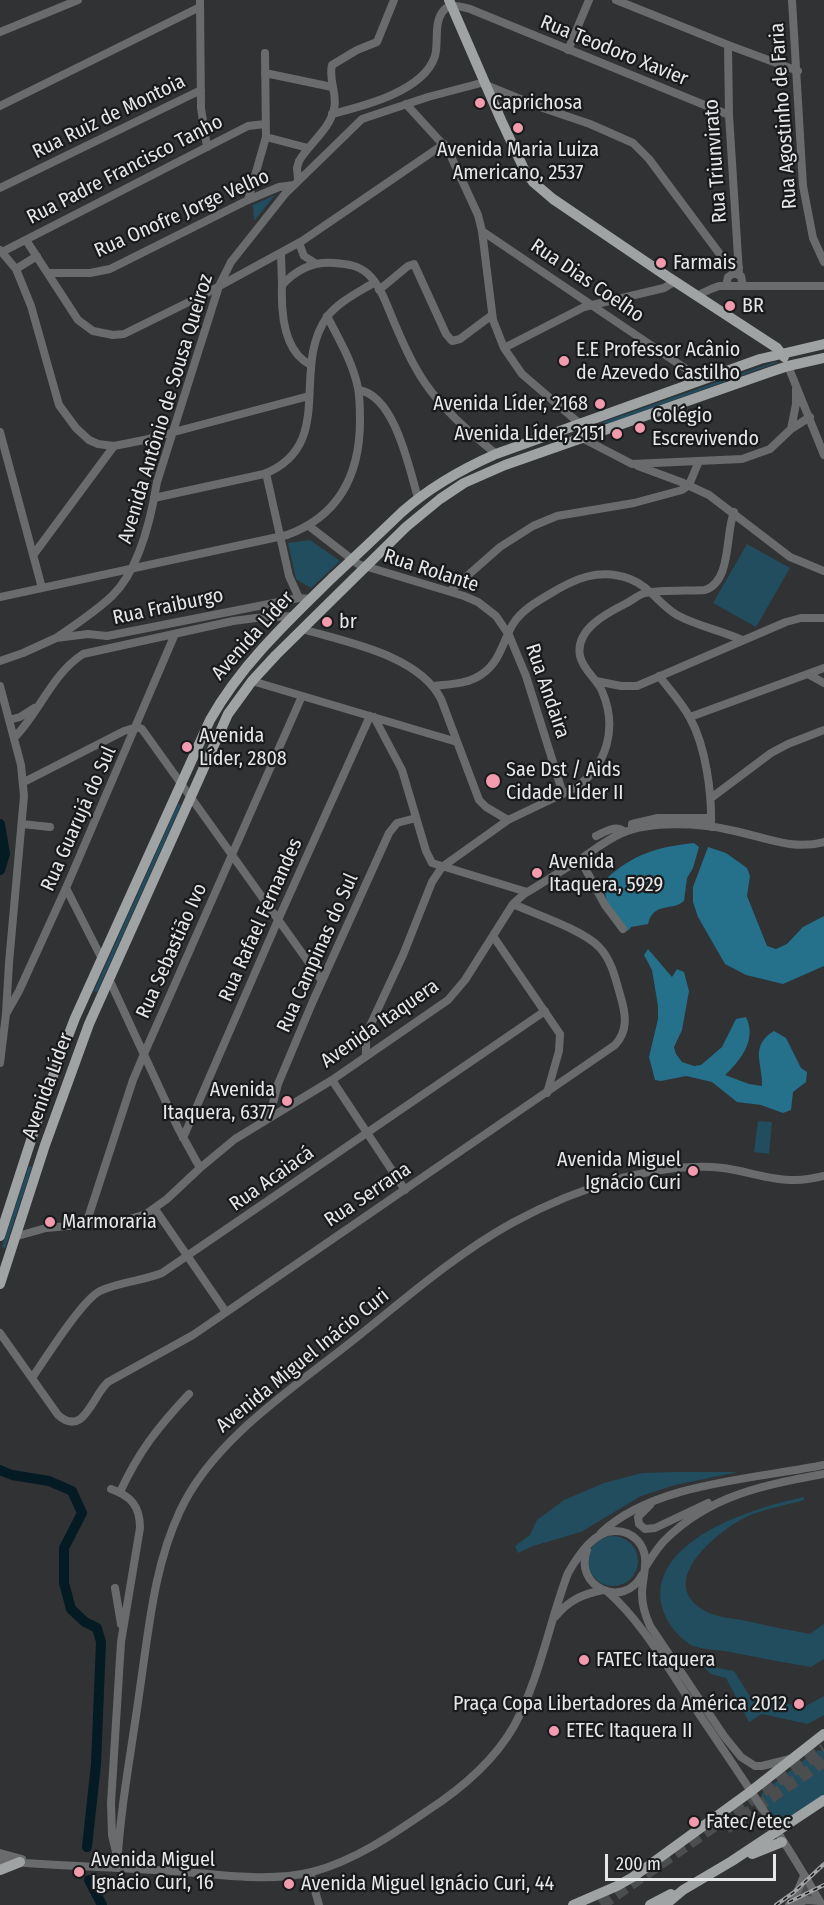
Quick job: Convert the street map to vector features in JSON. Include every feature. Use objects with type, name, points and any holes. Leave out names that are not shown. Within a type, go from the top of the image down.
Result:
[{"type":"main road","points":[[451,3],[516,153],[533,182],[553,200],[782,353],[788,366]]},
{"type":"main road","name":"Avenida Líder","points":[[0,1236],[51,1078],[75,1018],[210,720],[241,672],[293,616],[305,598],[352,560],[418,498],[464,468],[579,423],[700,381],[782,353],[824,344]]},
{"type":"main road","name":"Avenida Líder","points":[[15,1237],[62,1096],[89,1024],[228,714],[252,681],[406,527],[440,499],[473,479],[522,459],[788,366],[824,358]]},
{"type":"main road","points":[[522,459],[531,452],[573,436],[579,430],[579,423]]},
{"type":"main road","points":[[0,1284],[15,1237]]},
{"type":"main road","points":[[580,1903],[633,1877],[750,1792],[791,1758],[822,1738]]},
{"type":"main road","points":[[651,1904],[683,1890],[779,1837],[824,1800]]},
{"type":"main road","points":[[0,1870],[20,1862]]},
{"type":"main road","points":[[665,1905],[683,1890]]},
{"type":"street","points":[[296,182],[297,168],[332,114],[335,103],[332,65],[357,50],[377,42],[394,0]]},
{"type":"street","points":[[568,50],[589,0]]},
{"type":"street","points":[[616,0],[798,71]]},
{"type":"street","name":"Rua Agostinho de Faria","points":[[792,0],[798,71],[802,186],[813,238],[824,262]]},
{"type":"street","points":[[0,32],[75,1]]},
{"type":"street","points":[[332,114],[395,93],[418,79],[435,56],[441,13],[451,3]]},
{"type":"street","name":"Rua Teodoro Xavier","points":[[451,3],[729,116]]},
{"type":"street","points":[[0,106],[200,4],[202,120],[207,147]]},
{"type":"street","name":"Rua Triunvirato","points":[[728,45],[729,116],[739,271],[743,286]]},
{"type":"street","points":[[248,200],[266,137],[265,53]]},
{"type":"street","points":[[265,73],[332,87]]},
{"type":"street","points":[[485,84],[633,143],[649,159],[719,254],[739,271],[730,275],[726,286]]},
{"type":"street","name":"Avenida Antônio de Sousa Queiroz","points":[[56,638],[113,596],[133,568],[172,432],[219,286],[231,262],[296,182],[362,119],[470,85],[485,84]]},
{"type":"street","name":"Rua Ruiz de Montoia","points":[[0,189],[201,90]]},
{"type":"street","points":[[406,104],[444,144],[470,197],[482,231],[492,315],[504,348],[522,375],[579,423]]},
{"type":"street","name":"Rua Padre Francisco Tanho","points":[[1,251],[248,126],[265,124]]},
{"type":"street","points":[[266,137],[308,148]]},
{"type":"street","points":[[26,240],[78,320],[93,331],[113,335],[132,331],[299,243],[444,144]]},
{"type":"street","name":"Rua Onofre Jorge Velho","points":[[48,273],[90,273],[110,269],[248,200],[296,182]]},
{"type":"street","name":"Rua Dias Coelho","points":[[482,231],[592,304],[695,375],[700,381]]},
{"type":"street","points":[[299,243],[304,256],[315,263]]},
{"type":"street","points":[[1,251],[16,268],[33,312],[59,405],[76,428],[89,440],[114,446],[309,396]]},
{"type":"street","points":[[281,253],[283,317],[291,345],[300,359],[310,364]]},
{"type":"street","points":[[16,268],[37,256]]},
{"type":"street","points":[[282,285],[296,273],[315,263],[349,264],[368,274],[377,286],[425,384],[444,408],[496,454]]},
{"type":"street","points":[[154,498],[266,473],[284,463],[295,453],[302,444],[306,431],[310,364],[319,332],[327,316],[348,298],[377,286],[414,264],[452,341],[460,339],[492,315]]},
{"type":"street","points":[[504,348],[592,304],[664,288],[674,282]]},
{"type":"street","points":[[696,297],[711,289],[726,286],[824,286]]},
{"type":"street","points":[[0,597],[279,536],[309,526],[342,492],[355,468],[360,436],[359,390],[327,316]]},
{"type":"street","points":[[788,366],[824,455]]},
{"type":"street","points":[[791,429],[796,404],[796,386]]},
{"type":"street","points":[[359,390],[372,395],[390,417],[400,440],[418,498]]},
{"type":"street","points":[[632,464],[742,459],[770,449],[791,429],[810,417]]},
{"type":"street","points":[[0,432],[42,588]]},
{"type":"street","points":[[582,438],[632,464],[689,485],[709,495],[790,557],[824,571]]},
{"type":"street","points":[[34,554],[114,446]]},
{"type":"street","points":[[450,591],[500,547],[545,520],[651,500],[682,490],[689,485],[699,461]]},
{"type":"street","points":[[266,473],[289,576],[305,598]]},
{"type":"street","points":[[366,1056],[366,1038],[369,1028],[403,955],[432,882],[441,867],[508,820],[585,781],[596,769],[606,750],[609,736],[608,713],[602,690],[581,660],[579,653],[584,634],[611,611],[644,593],[705,590],[714,586],[727,555],[731,519],[734,512]]},
{"type":"street","name":"Rua Rolante","points":[[309,526],[352,560],[366,567],[450,591],[477,602],[496,616],[509,635]]},
{"type":"street","points":[[434,686],[470,681],[481,675],[491,666],[503,649],[514,624],[524,612],[570,581],[597,574],[630,579],[682,617],[741,640]]},
{"type":"street","name":"Rua Fraiburgo","points":[[0,661],[56,638],[88,634],[107,636],[305,598]]},
{"type":"street","name":"Rua Fraiburgo","points":[[14,738],[42,699],[73,662],[83,654],[256,618],[293,616]]},
{"type":"street","points":[[596,681],[629,687],[637,686],[786,622],[801,618],[824,618]]},
{"type":"street","points":[[302,629],[376,652],[417,671],[434,686],[479,800],[508,820]]},
{"type":"street","name":"Rua Guarujá do Sul","points":[[6,1014],[19,991],[66,888],[176,634]]},
{"type":"street","name":"Rua Andaira","points":[[509,635],[526,676],[563,794]]},
{"type":"street","points":[[690,717],[824,668]]},
{"type":"street","points":[[808,674],[824,683]]},
{"type":"street","points":[[659,676],[690,717],[699,740],[711,798],[711,823]]},
{"type":"street","points":[[252,681],[457,742]]},
{"type":"street","points":[[0,686],[24,782],[22,824],[4,963],[6,1014],[0,1063]]},
{"type":"street","name":"Rua Sebastião Ivo","points":[[86,1224],[144,1054],[302,696]]},
{"type":"street","name":"Rua Fraiburgo","points":[[9,720],[27,714],[42,699]]},
{"type":"street","points":[[372,717],[402,770],[429,858],[435,865],[527,892]]},
{"type":"street","name":"Rua Rafael Fernandes","points":[[183,1138],[278,920],[372,717]]},
{"type":"street","points":[[24,782],[124,731],[137,727],[145,732],[321,981]]},
{"type":"street","points":[[711,798],[771,753],[824,730]]},
{"type":"street","name":"Rua Campinas do Sul","points":[[269,1118],[278,1084],[321,981],[393,826],[402,820],[416,818]]},
{"type":"street","points":[[596,836],[614,829],[628,831],[632,824],[649,819],[711,823],[789,845],[812,845],[824,842]]},
{"type":"street","points":[[22,824],[50,827]]},
{"type":"street","name":"Avenida Itaquera","points":[[15,1237],[46,1228],[135,1218],[155,1209],[235,1139],[332,1080],[448,1000],[465,980],[513,904],[527,892],[609,840],[628,831]]},
{"type":"street","points":[[580,859],[605,905],[623,929]]},
{"type":"street","points":[[66,888],[102,959]]},
{"type":"street","name":"Rua Serrana","points":[[0,1333],[58,1414],[69,1422],[79,1421],[108,1382],[179,1344],[615,1045],[621,1038],[625,1020],[624,1007],[613,971],[599,946],[589,938],[513,904]]},
{"type":"street","points":[[493,936],[558,1030],[561,1039],[547,1093]]},
{"type":"street","points":[[109,979],[183,1138],[200,1168]]},
{"type":"street","name":"Rua Acaiacá","points":[[32,1378],[92,1297],[113,1286],[162,1273],[189,1256],[545,1011]]},
{"type":"street","points":[[332,1080],[405,1190]]},
{"type":"street","name":"Avenida Miguel Inácio Curi","points":[[117,1868],[122,1809],[163,1553],[190,1491],[201,1473],[222,1450],[263,1412],[457,1259],[509,1225],[546,1205],[623,1178],[689,1167],[724,1168],[795,1180],[809,1179],[824,1174]]},
{"type":"street","points":[[155,1209],[226,1312]]},
{"type":"street","points":[[120,1492],[145,1444],[189,1394]]},
{"type":"street","points":[[0,1861],[232,1876],[281,1876],[310,1873],[346,1859],[392,1834],[443,1800],[482,1768],[505,1740],[519,1716],[532,1685],[568,1572],[588,1546],[624,1514],[674,1493],[824,1465]]},
{"type":"street","points":[[674,1493],[642,1512],[638,1520],[641,1527],[655,1528],[695,1508],[763,1485],[824,1474]]},
{"type":"street","points":[[111,1489],[132,1500],[137,1507],[140,1528],[136,1564],[122,1627],[111,1803],[112,1834],[117,1856]]},
{"type":"street","points":[[551,1623],[563,1607],[579,1596],[627,1590],[635,1586],[656,1550],[675,1531],[723,1499]]},
{"type":"street","points":[[599,1535],[616,1531],[632,1536],[643,1549],[645,1569],[642,1603],[650,1626],[735,1751],[755,1766],[775,1764],[791,1758]]},
{"type":"street","points":[[588,1546],[584,1556],[587,1576],[632,1617],[750,1792],[820,1903]]},
{"type":"street","points":[[114,1588],[122,1627]]},
{"type":"street","points":[[0,1853],[34,1862]]},
{"type":"street","points":[[310,1873],[319,1905]]},
{"type":"street","points":[[791,1904],[804,1876]]},
{"type":"street","points":[[791,1904],[807,1900],[820,1903]]},
{"type":"shaded area","points":[[275,195],[254,221],[253,205]]},
{"type":"shaded area","points":[[779,362],[610,423],[600,423]]},
{"type":"shaded area","points":[[310,540],[340,561],[311,588],[296,579],[288,543]]},
{"type":"shaded area","points":[[747,544],[790,568],[756,627],[713,603]]},
{"type":"shaded area","points":[[178,804],[181,805],[97,992],[94,991]]},
{"type":"shaded area","points":[[694,843],[699,847],[693,868],[687,878],[684,901],[654,912],[648,924],[631,927],[628,931],[618,920],[607,900],[606,879],[626,863],[646,853]]},
{"type":"shaded area","points":[[708,847],[726,853],[747,868],[750,876],[747,896],[767,946],[776,949],[787,944],[803,927],[824,916],[824,966],[783,984],[746,975],[725,964],[698,917],[693,902],[693,887]]},
{"type":"shaded area","points":[[648,949],[672,977],[677,969],[684,972],[689,991],[682,1030],[674,1047],[682,1062],[694,1066],[701,1065],[722,1047],[736,1019],[746,1017],[750,1034],[746,1049],[725,1075],[762,1086],[759,1049],[766,1037],[774,1031],[786,1038],[801,1068],[807,1072],[806,1082],[793,1092],[791,1110],[783,1113],[761,1105],[737,1102],[712,1082],[686,1076],[655,1080],[649,1057],[658,1019],[658,1006],[652,970],[644,955]]},
{"type":"shaded area","points":[[758,1121],[772,1122],[769,1154],[754,1152]]},
{"type":"shaded area","points":[[29,1166],[32,1167],[5,1248],[2,1247]]},
{"type":"shaded area","points":[[738,1472],[675,1485],[641,1496],[581,1532],[533,1546],[518,1553],[515,1546],[530,1535],[537,1520],[564,1500],[604,1483],[642,1473]]},
{"type":"shaded area","points":[[804,1497],[804,1500],[765,1510],[742,1519],[718,1535],[695,1559],[688,1572],[686,1585],[690,1598],[706,1612],[716,1615],[810,1634],[824,1624],[824,1659],[811,1667],[700,1648],[693,1646],[678,1635],[662,1607],[662,1583],[671,1563],[687,1545],[734,1519],[759,1509]]},
{"type":"shaded area","points":[[618,1536],[631,1543],[637,1551],[637,1571],[631,1579],[623,1585],[608,1586],[595,1579],[589,1571],[588,1556],[595,1543],[603,1537]]},
{"type":"shaded area","points":[[702,1665],[734,1671],[753,1701],[758,1698],[804,1707],[824,1696],[824,1715],[808,1724],[762,1714],[749,1722],[726,1678],[711,1674]]},
{"type":"shaded area","points":[[824,1749],[824,1797],[783,1824],[779,1823],[762,1801],[762,1793],[814,1752]]},
{"type":"waterway","points":[[0,824],[5,854],[0,870]]},
{"type":"waterway","points":[[0,1470],[12,1475],[49,1481],[72,1491],[82,1513],[64,1548],[64,1583],[71,1609],[85,1622],[97,1628],[101,1642],[96,1764],[87,1847]]},
{"type":"waterway","points":[[89,1880],[102,1905]]},
{"type":"tunnel","points":[[601,1905],[824,1749]]},
{"type":"tunnel","points":[[726,1828],[824,1761]]},
{"type":"tunnel","points":[[800,1889],[805,1889],[809,1895],[807,1900]]},
{"type":"railway","points":[[776,1905],[793,1893],[824,1864]]},
{"type":"railway","points":[[789,1902],[824,1885]]},
{"type":"place","name":"Caprichosa","points":[[480,103]]},
{"type":"place","name":"Avenida Maria Luiza Americano, 2537","points":[[518,128]]},
{"type":"place","name":"Farmais","points":[[661,263]]},
{"type":"place","name":"BR","points":[[730,306]]},
{"type":"place","name":"E.E Professor Acânio de Azevedo Castilho","points":[[564,361]]},
{"type":"place","name":"Avenida Líder, 2168","points":[[600,404]]},
{"type":"place","name":"Colégio Escrevivendo","points":[[640,428]]},
{"type":"place","name":"Avenida Líder, 2151","points":[[617,434]]},
{"type":"place","name":"br","points":[[327,622]]},
{"type":"place","name":"Avenida Líder, 2808","points":[[187,747]]},
{"type":"place","name":"Sae Dst / Aids Cidade Líder II","points":[[493,781]]},
{"type":"place","name":"Avenida Itaquera, 5929","points":[[537,873]]},
{"type":"place","name":"Avenida Itaquera, 6377","points":[[287,1101]]},
{"type":"place","name":"Avenida Miguel Ignácio Curi","points":[[693,1171]]},
{"type":"place","name":"Marmoraria","points":[[50,1222]]},
{"type":"place","name":"FATEC Itaquera","points":[[584,1660]]},
{"type":"place","name":"Praça Copa Libertadores da América 2012","points":[[799,1704]]},
{"type":"place","name":"ETEC Itaquera II","points":[[554,1731]]},
{"type":"place","name":"Fatec/etec","points":[[694,1822]]},
{"type":"place","name":"Avenida Miguel Ignácio Curi, 16","points":[[79,1872]]},
{"type":"place","name":"Avenida Miguel Ignácio Curi, 44","points":[[289,1884]]}]
